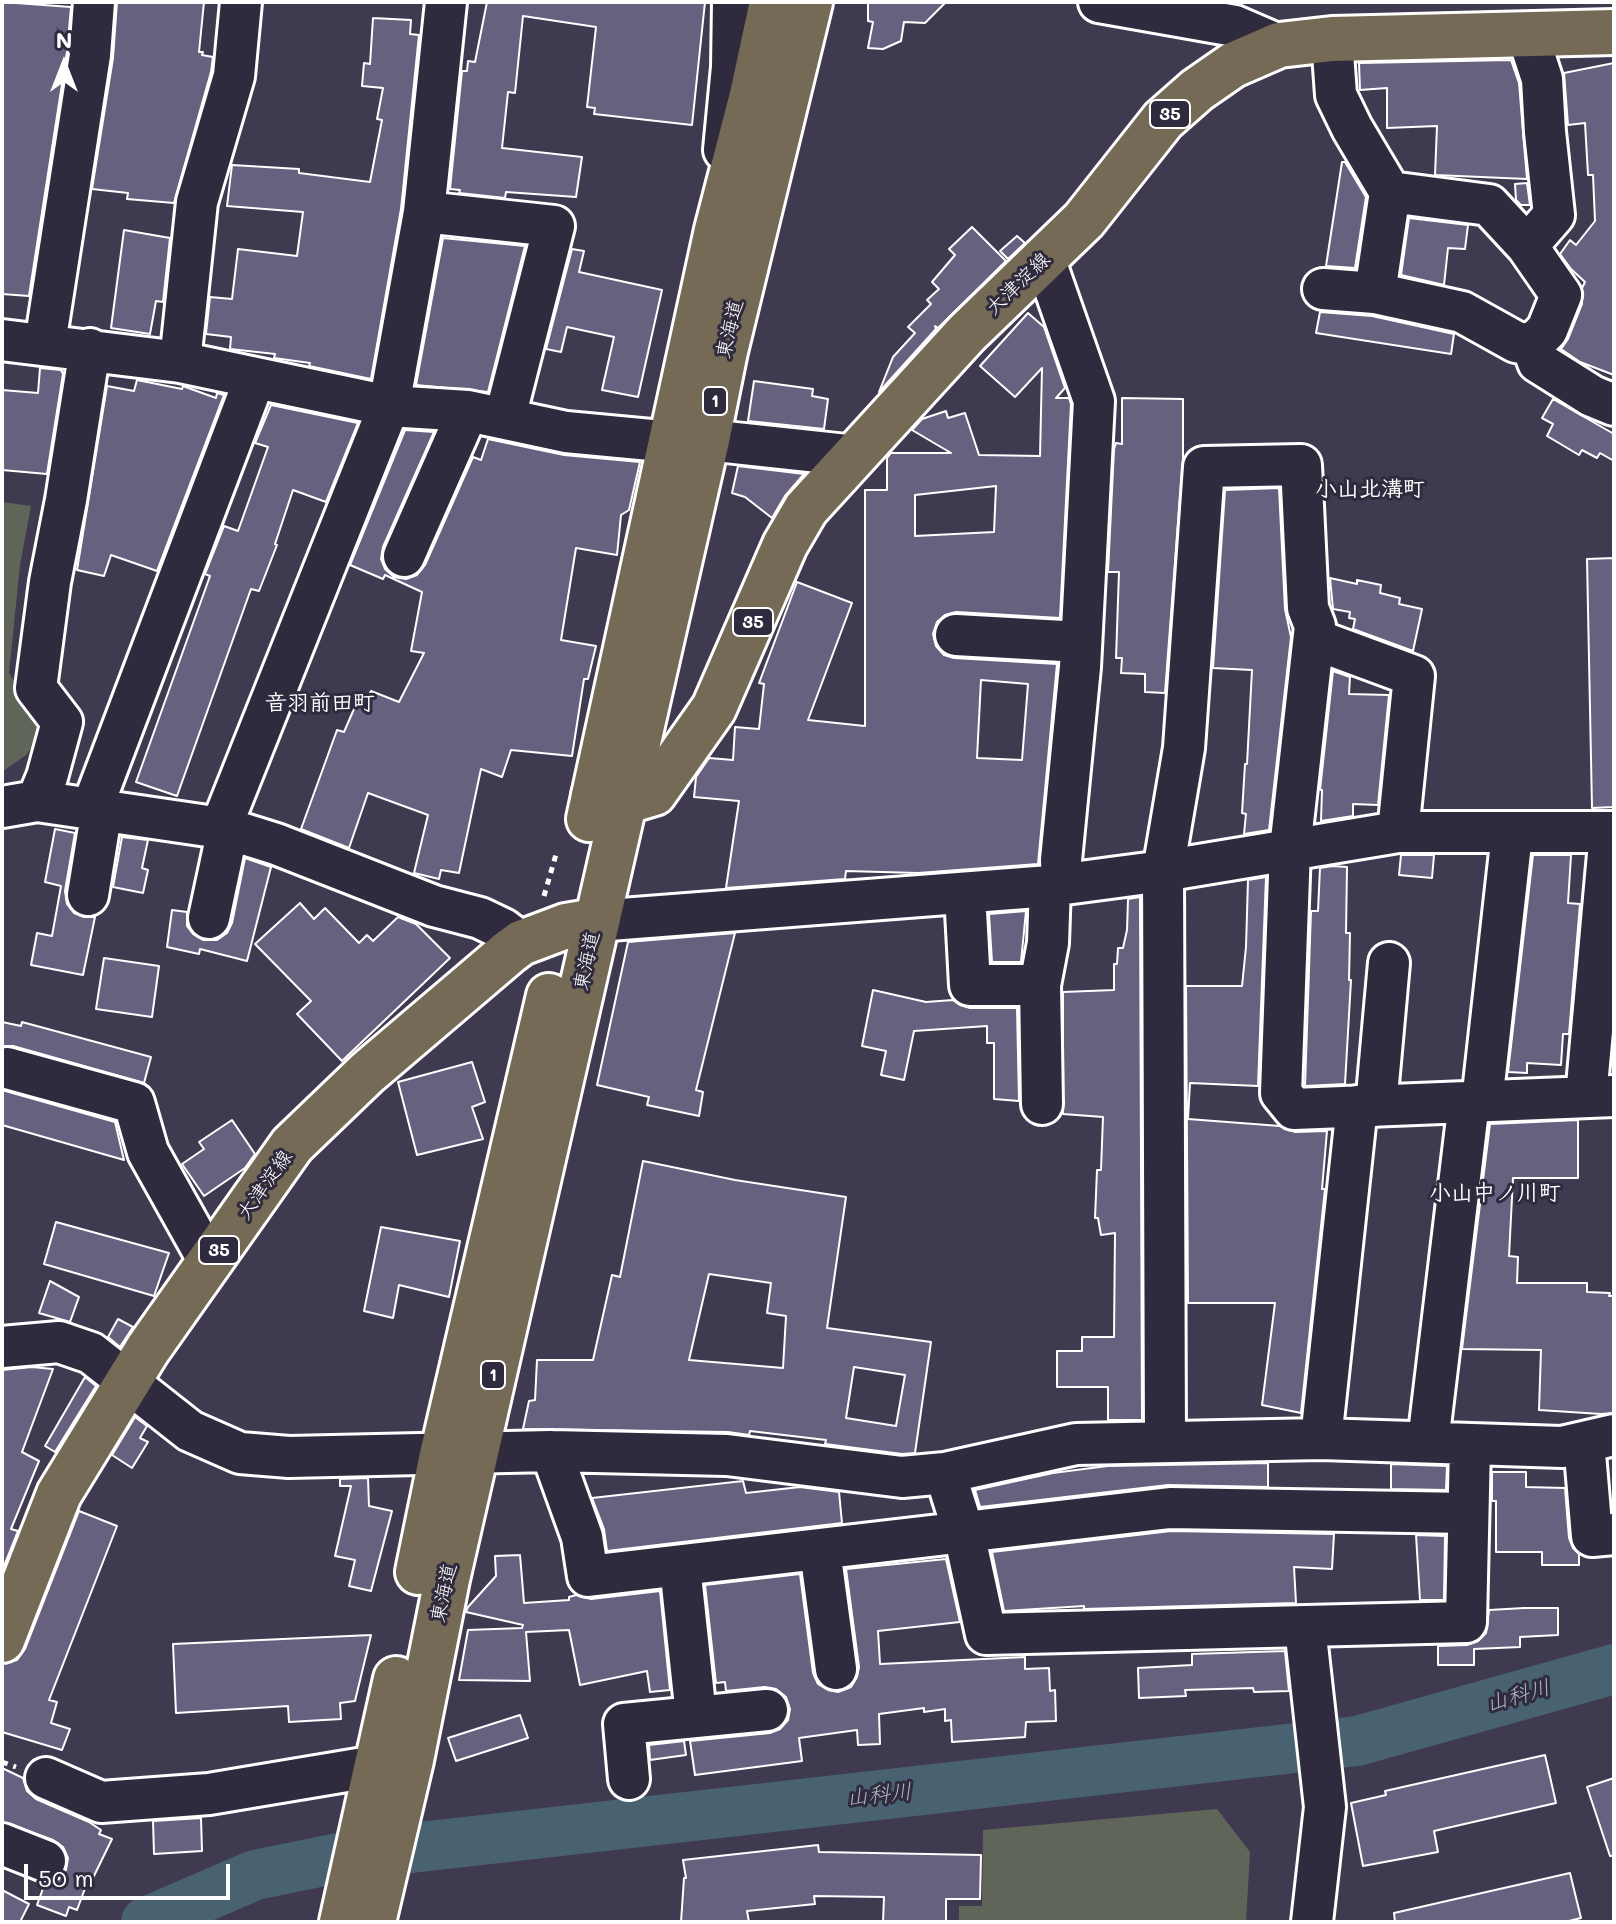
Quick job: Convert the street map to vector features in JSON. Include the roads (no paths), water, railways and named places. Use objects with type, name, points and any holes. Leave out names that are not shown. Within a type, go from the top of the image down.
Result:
[{"type":"main road","name":"東海道","points":[[361,1905],[459,1455],[567,917],[609,799],[690,440],[717,230],[772,2]]},
{"type":"main road","name":"東海道","points":[[690,440],[725,351],[810,2]]},
{"type":"main road","name":"大津淀線","points":[[609,799],[654,793],[714,708],[785,545],[806,509],[967,333],[1084,220],[1163,120],[1197,90],[1233,65],[1279,45],[1332,39],[1614,32]]},
{"type":"main road","name":"大津淀線","points":[[2,1640],[59,1494],[148,1349],[292,1145],[367,1073],[521,943],[567,917]]},
{"type":"street","points":[[45,344],[90,55],[94,2]]},
{"type":"street","points":[[180,362],[197,202],[234,76],[241,2]]},
{"type":"street","points":[[209,918],[225,828],[389,406],[424,212],[446,2]]},
{"type":"street","points":[[717,230],[732,67],[733,2]]},
{"type":"street","points":[[1117,4],[1235,26],[1279,45]]},
{"type":"street","points":[[1527,33],[1542,79],[1554,215],[1527,246]]},
{"type":"street","points":[[1332,39],[1336,95],[1390,192],[1375,293]]},
{"type":"street","points":[[1390,192],[1489,205],[1527,246],[1561,295],[1547,330],[1532,345]]},
{"type":"street","points":[[404,556],[486,414],[554,226],[424,212]]},
{"type":"street","points":[[1042,1104],[1040,985],[1061,860],[1081,642],[1094,401],[1044,258]]},
{"type":"street","points":[[1323,289],[1375,293],[1462,312],[1516,342],[1532,345]]},
{"type":"street","points":[[2,340],[180,362],[389,406],[486,414],[566,432],[856,456]]},
{"type":"street","points":[[1532,345],[1538,362],[1592,396],[1614,405]]},
{"type":"street","points":[[19,804],[47,777],[62,722],[36,688],[50,582],[90,349]]},
{"type":"street","points":[[88,895],[97,808],[255,378]]},
{"type":"street","points":[[567,917],[1056,885],[1163,871],[1290,849],[1398,832],[1612,832],[1600,1097],[1294,1109],[1281,1093],[1290,849],[1315,626],[1308,608],[1301,465],[1204,467],[1184,748],[1163,871],[1165,1440]]},
{"type":"street","points":[[956,635],[1081,642]]},
{"type":"street","points":[[1314,639],[1414,676],[1398,832]]},
{"type":"street","points":[[19,804],[97,808],[225,828],[276,844],[434,906],[480,918],[503,929],[521,943]]},
{"type":"street","points":[[1428,1442],[1512,834]]},
{"type":"street","points":[[965,893],[970,985],[1040,985]]},
{"type":"street","points":[[1321,1439],[1366,1106],[1389,963]]},
{"type":"street","points":[[7,1068],[134,1103],[148,1152],[210,1263]]},
{"type":"street","points":[[2,1347],[59,1342],[91,1353],[190,1431],[240,1453],[289,1457],[551,1451],[727,1455],[902,1477],[945,1473],[1076,1444],[1321,1439],[1562,1447],[1599,1438],[1592,1536],[1614,1534]]},
{"type":"street","points":[[945,1473],[964,1533],[986,1634],[1466,1622],[1470,1446]]},
{"type":"street","points":[[551,1451],[582,1537],[588,1576],[1170,1508],[1468,1513]]},
{"type":"street","points":[[820,1550],[836,1669]]},
{"type":"street","points":[[680,1566],[696,1716]]},
{"type":"street","points":[[1305,1627],[1325,1807],[1312,1922]]},
{"type":"street","points":[[629,1779],[624,1724],[767,1710]]},
{"type":"street","points":[[46,1778],[101,1802],[209,1794],[394,1763]]},
{"type":"street","points":[[2,1844],[45,1861]]},
{"type":"waterway","name":"山科川","points":[[146,1922],[255,1875],[358,1854],[1357,1741],[1614,1669]]},
{"type":"district","name":"小山北溝町","points":[[1370,489]]},
{"type":"district","name":"音羽前田町","points":[[320,703]]},
{"type":"district","name":"小山中ノ川町","points":[[1495,1193]]}]
